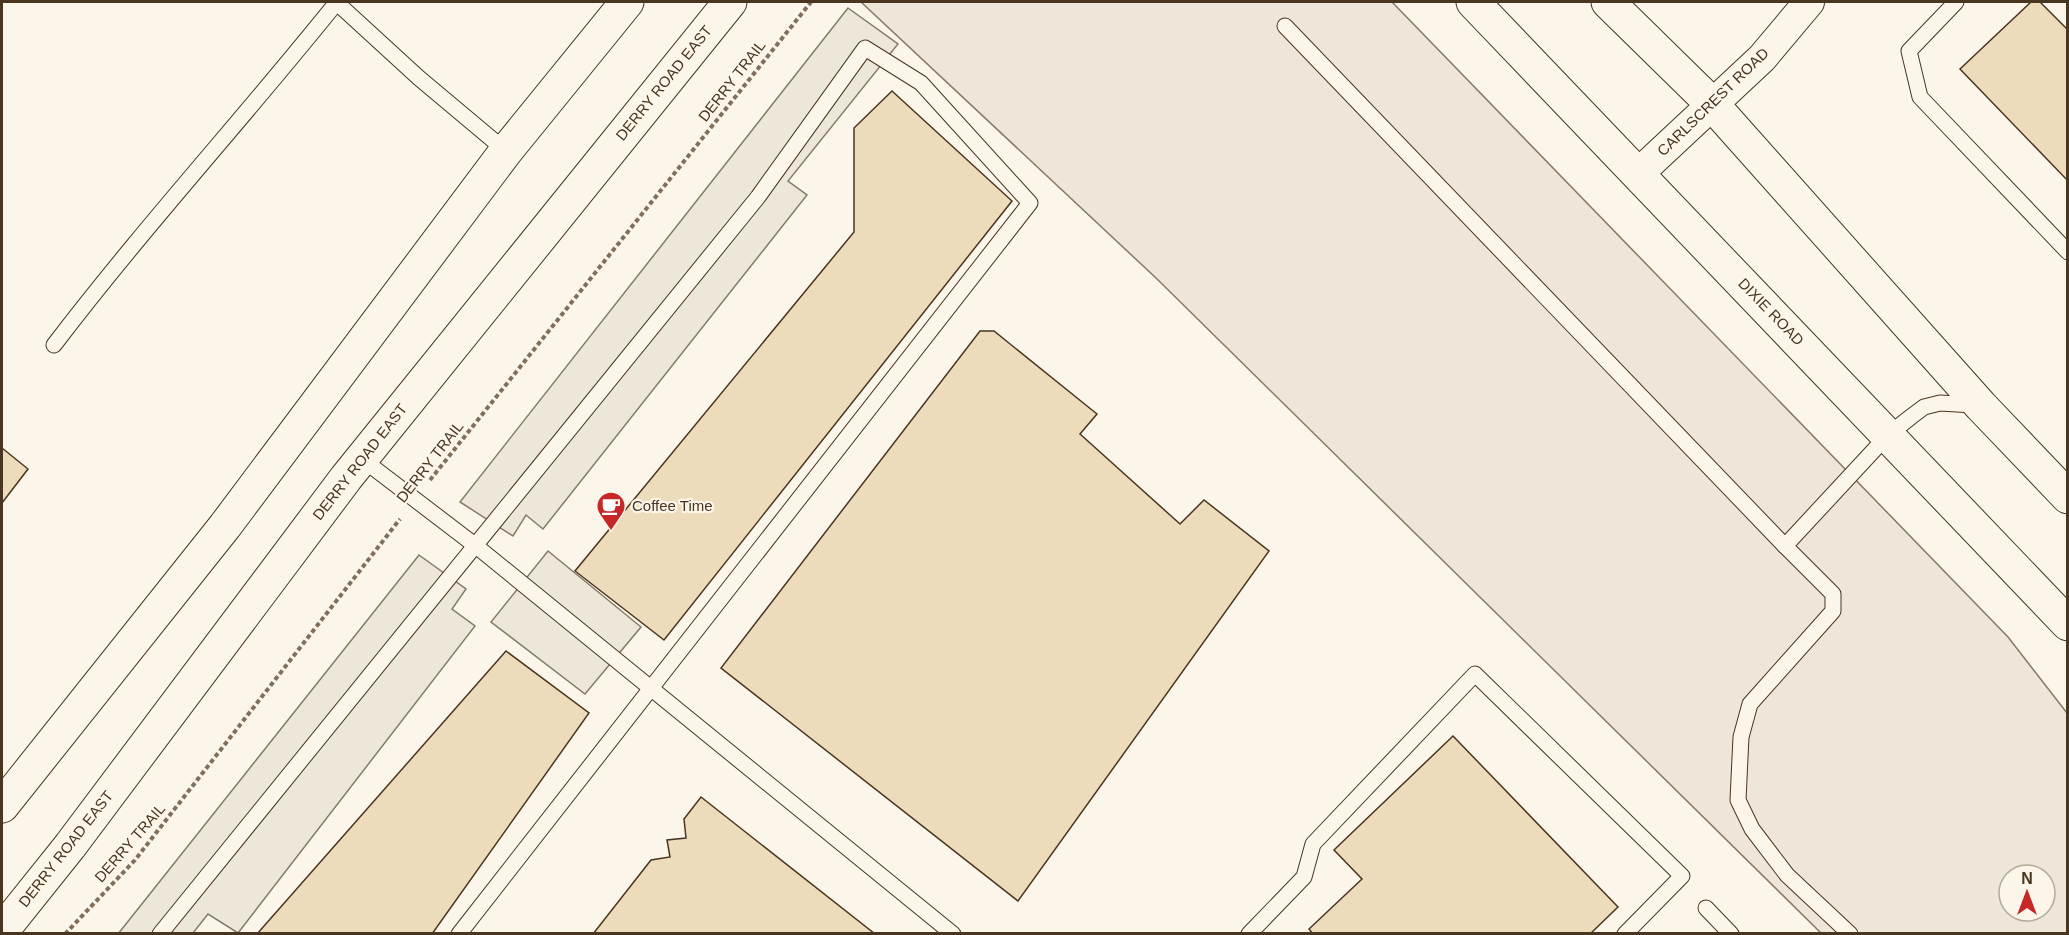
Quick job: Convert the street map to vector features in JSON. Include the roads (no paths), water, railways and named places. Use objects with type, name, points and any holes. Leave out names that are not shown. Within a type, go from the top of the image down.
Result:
[{"type":"main road","points":[[2,806],[225,526],[506,151],[627,2]]},
{"type":"main road","name":"DERRY ROAD EAST","points":[[2,931],[70,846],[362,459],[730,2]]},
{"type":"main road","name":"DIXIE ROAD","points":[[1473,2],[1639,173],[2067,624]]},
{"type":"main road","points":[[1608,2],[1712,104],[1981,406],[2067,497]]},
{"type":"street","name":"CARLSCREST ROAD","points":[[1639,173],[1762,58],[1809,2]]},
{"type":"lane","points":[[54,345],[112,269],[240,121],[336,2],[419,78],[506,151]]},
{"type":"lane","points":[[1956,2],[1909,51],[1920,97],[2067,252]]},
{"type":"lane","points":[[1285,26],[1833,594],[1833,611],[1750,704],[1741,737],[1738,800],[1752,829],[1787,874],[1850,933]]},
{"type":"lane","points":[[160,933],[758,197],[865,48],[921,83],[1030,203],[459,933]]},
{"type":"lane","points":[[1785,546],[1888,435],[1924,407],[1940,403],[1981,406]]},
{"type":"lane","points":[[362,459],[476,546],[953,933]]},
{"type":"lane","points":[[1249,933],[1304,877],[1313,844],[1475,674],[1682,876],[1625,933]]},
{"type":"lane","points":[[1706,908],[1731,933]]},
{"type":"place","name":"Coffee Time","points":[[611,532]]}]
